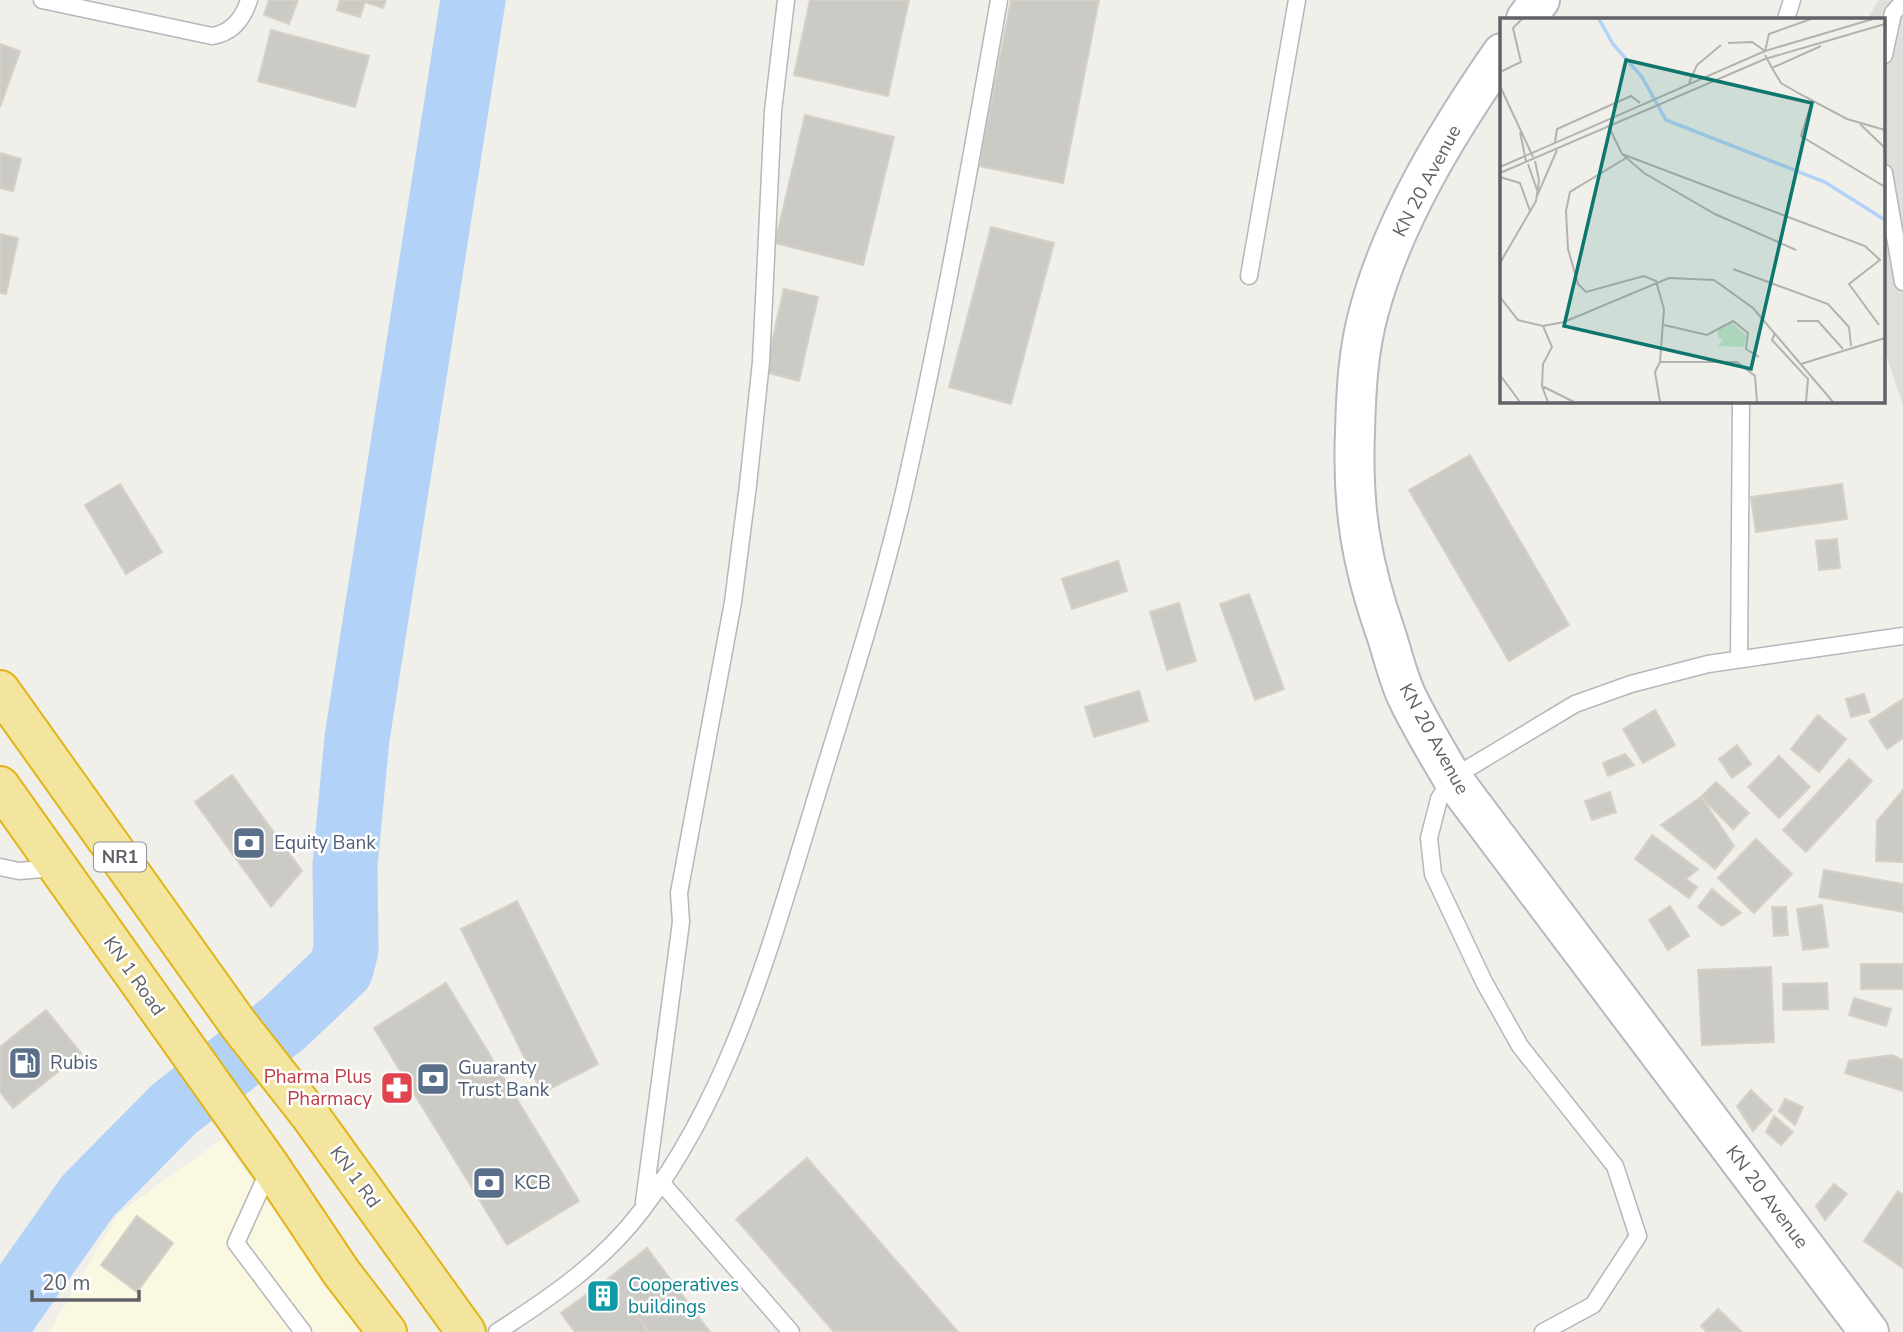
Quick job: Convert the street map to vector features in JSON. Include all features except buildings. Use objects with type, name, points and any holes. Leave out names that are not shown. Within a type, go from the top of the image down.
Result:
[{"type":"highway","name":"NR1","points":[[0,690],[168,925]]},
{"type":"highway","name":"KN 1 Road","points":[[0,786],[270,1166]]},
{"type":"highway","points":[[121,958],[168,925]]},
{"type":"highway","name":"KN 1 Rd","points":[[168,925],[466,1332]]},
{"type":"highway","name":"NR1","points":[[270,1166],[341,1272],[387,1332]]},
{"type":"main road","points":[[1527,18],[1539,0]]},
{"type":"main road","name":"KN 20 Avenue","points":[[1500,56],[1413,200],[1369,311],[1355,392],[1354,505],[1363,558],[1407,697],[1452,778],[1869,1332]]},
{"type":"lane","points":[[42,0],[212,36],[225,34],[236,24],[249,0]]},
{"type":"lane","points":[[643,1209],[681,922],[679,893],[733,602],[747,492],[761,362],[773,111],[786,0]]},
{"type":"lane","points":[[497,1332],[556,1293],[601,1257],[643,1209],[703,1115],[738,1035],[779,918],[847,695],[905,486],[966,190],[999,0]]},
{"type":"lane","points":[[1249,276],[1297,0]]},
{"type":"lane","points":[[1786,18],[1792,0]]},
{"type":"lane","points":[[1885,50],[1893,13],[1903,2]]},
{"type":"lane","points":[[1885,179],[1903,282]]},
{"type":"lane","points":[[1739,659],[1737,615],[1741,402]]},
{"type":"lane","points":[[1543,1332],[1593,1305],[1638,1236],[1615,1166],[1520,1046],[1484,982],[1433,873],[1429,838],[1432,818],[1452,778],[1575,704],[1631,684],[1739,659],[1903,636]]},
{"type":"lane","points":[[0,867],[19,871],[57,868]]},
{"type":"lane","points":[[270,1166],[236,1243],[303,1332]]},
{"type":"lane","points":[[660,1181],[791,1332]]},
{"type":"shaded area","points":[[1879,0],[1903,0],[1903,406],[1885,351],[1885,18],[1868,18]]},
{"type":"shaded area","points":[[222,1139],[362,1332],[49,1332],[118,1214]]},
{"type":"waterway","points":[[0,1321],[88,1196],[174,1109],[284,1023],[341,969],[346,949],[345,865],[357,738],[473,0]]},
{"type":"place","name":"Equity Bank","points":[[249,843]]},
{"type":"place","name":"Rubis","points":[[25,1063]]},
{"type":"place","name":"Guaranty Trust Bank","points":[[433,1079]]},
{"type":"place","name":"Pharma Plus Pharmacy","points":[[397,1088]]},
{"type":"place","name":"KCB","points":[[489,1183]]},
{"type":"place","name":"Cooperatives buildings","points":[[603,1296]]}]
